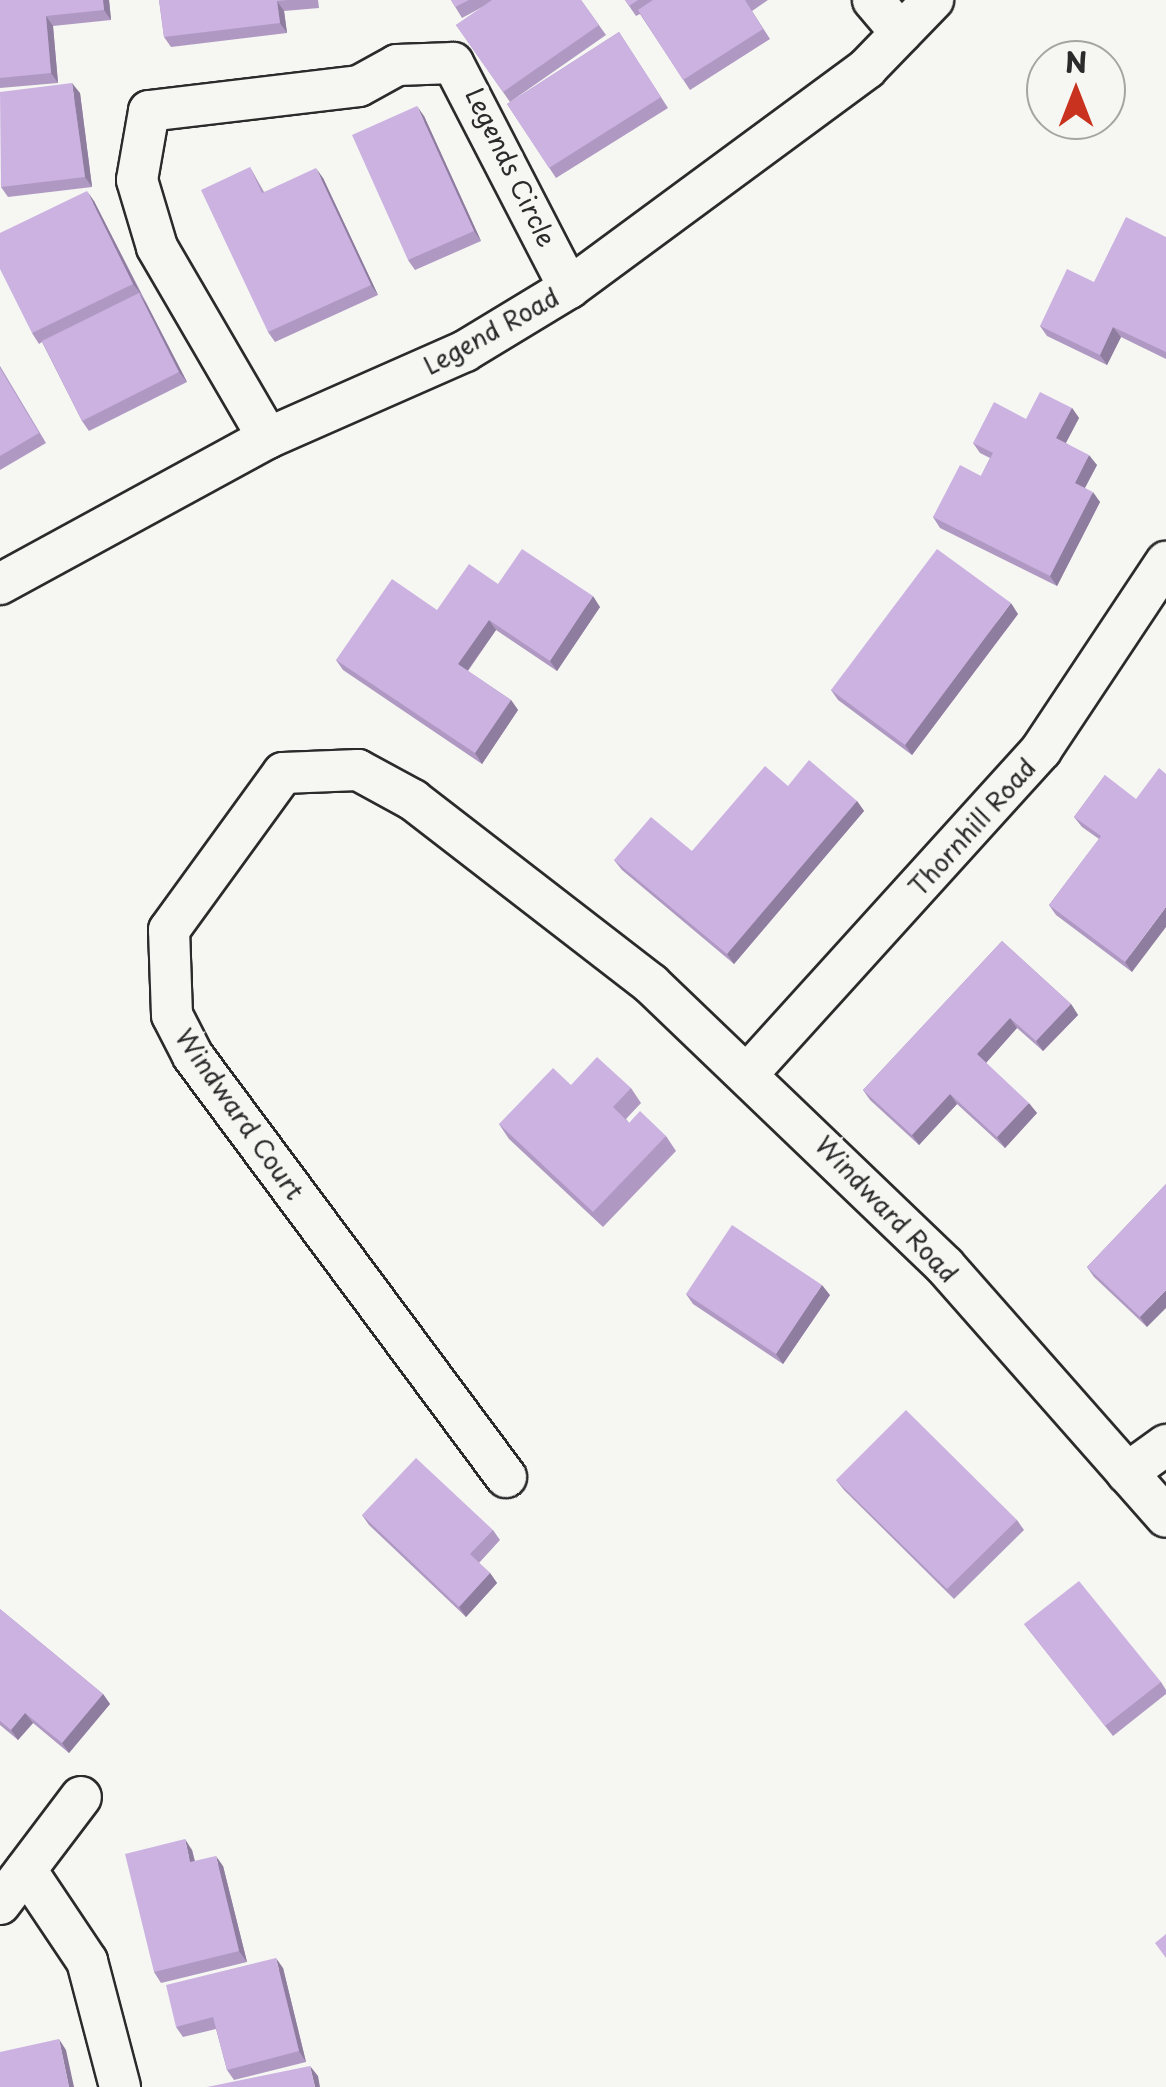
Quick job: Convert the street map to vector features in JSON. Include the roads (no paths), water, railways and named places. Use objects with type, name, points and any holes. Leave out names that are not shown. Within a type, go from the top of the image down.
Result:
[{"type":"street","points":[[873,0],[901,33]]},
{"type":"street","name":"Legend Road","points":[[0,584],[268,438],[465,351],[569,288],[867,68],[933,0]]},
{"type":"street","name":"Legends Circle","points":[[268,438],[157,247],[138,180],[149,111],[359,86],[397,64],[453,62],[569,288]]},
{"type":"street","name":"Thornhill Road","points":[[751,1070],[1042,750],[1166,562]]},
{"type":"street","name":"Windward Court","points":[[506,1477],[193,1056],[164,978],[169,930],[259,795],[284,773],[324,768],[358,770],[413,800],[581,928]]},
{"type":"street","name":"Windward Road","points":[[581,928],[751,1070],[945,1266],[1166,1517]]},
{"type":"street","points":[[1126,1473],[1166,1445]]},
{"type":"street","points":[[0,1904],[81,1796]]},
{"type":"street","points":[[26,1870],[87,1961],[120,2087]]}]
